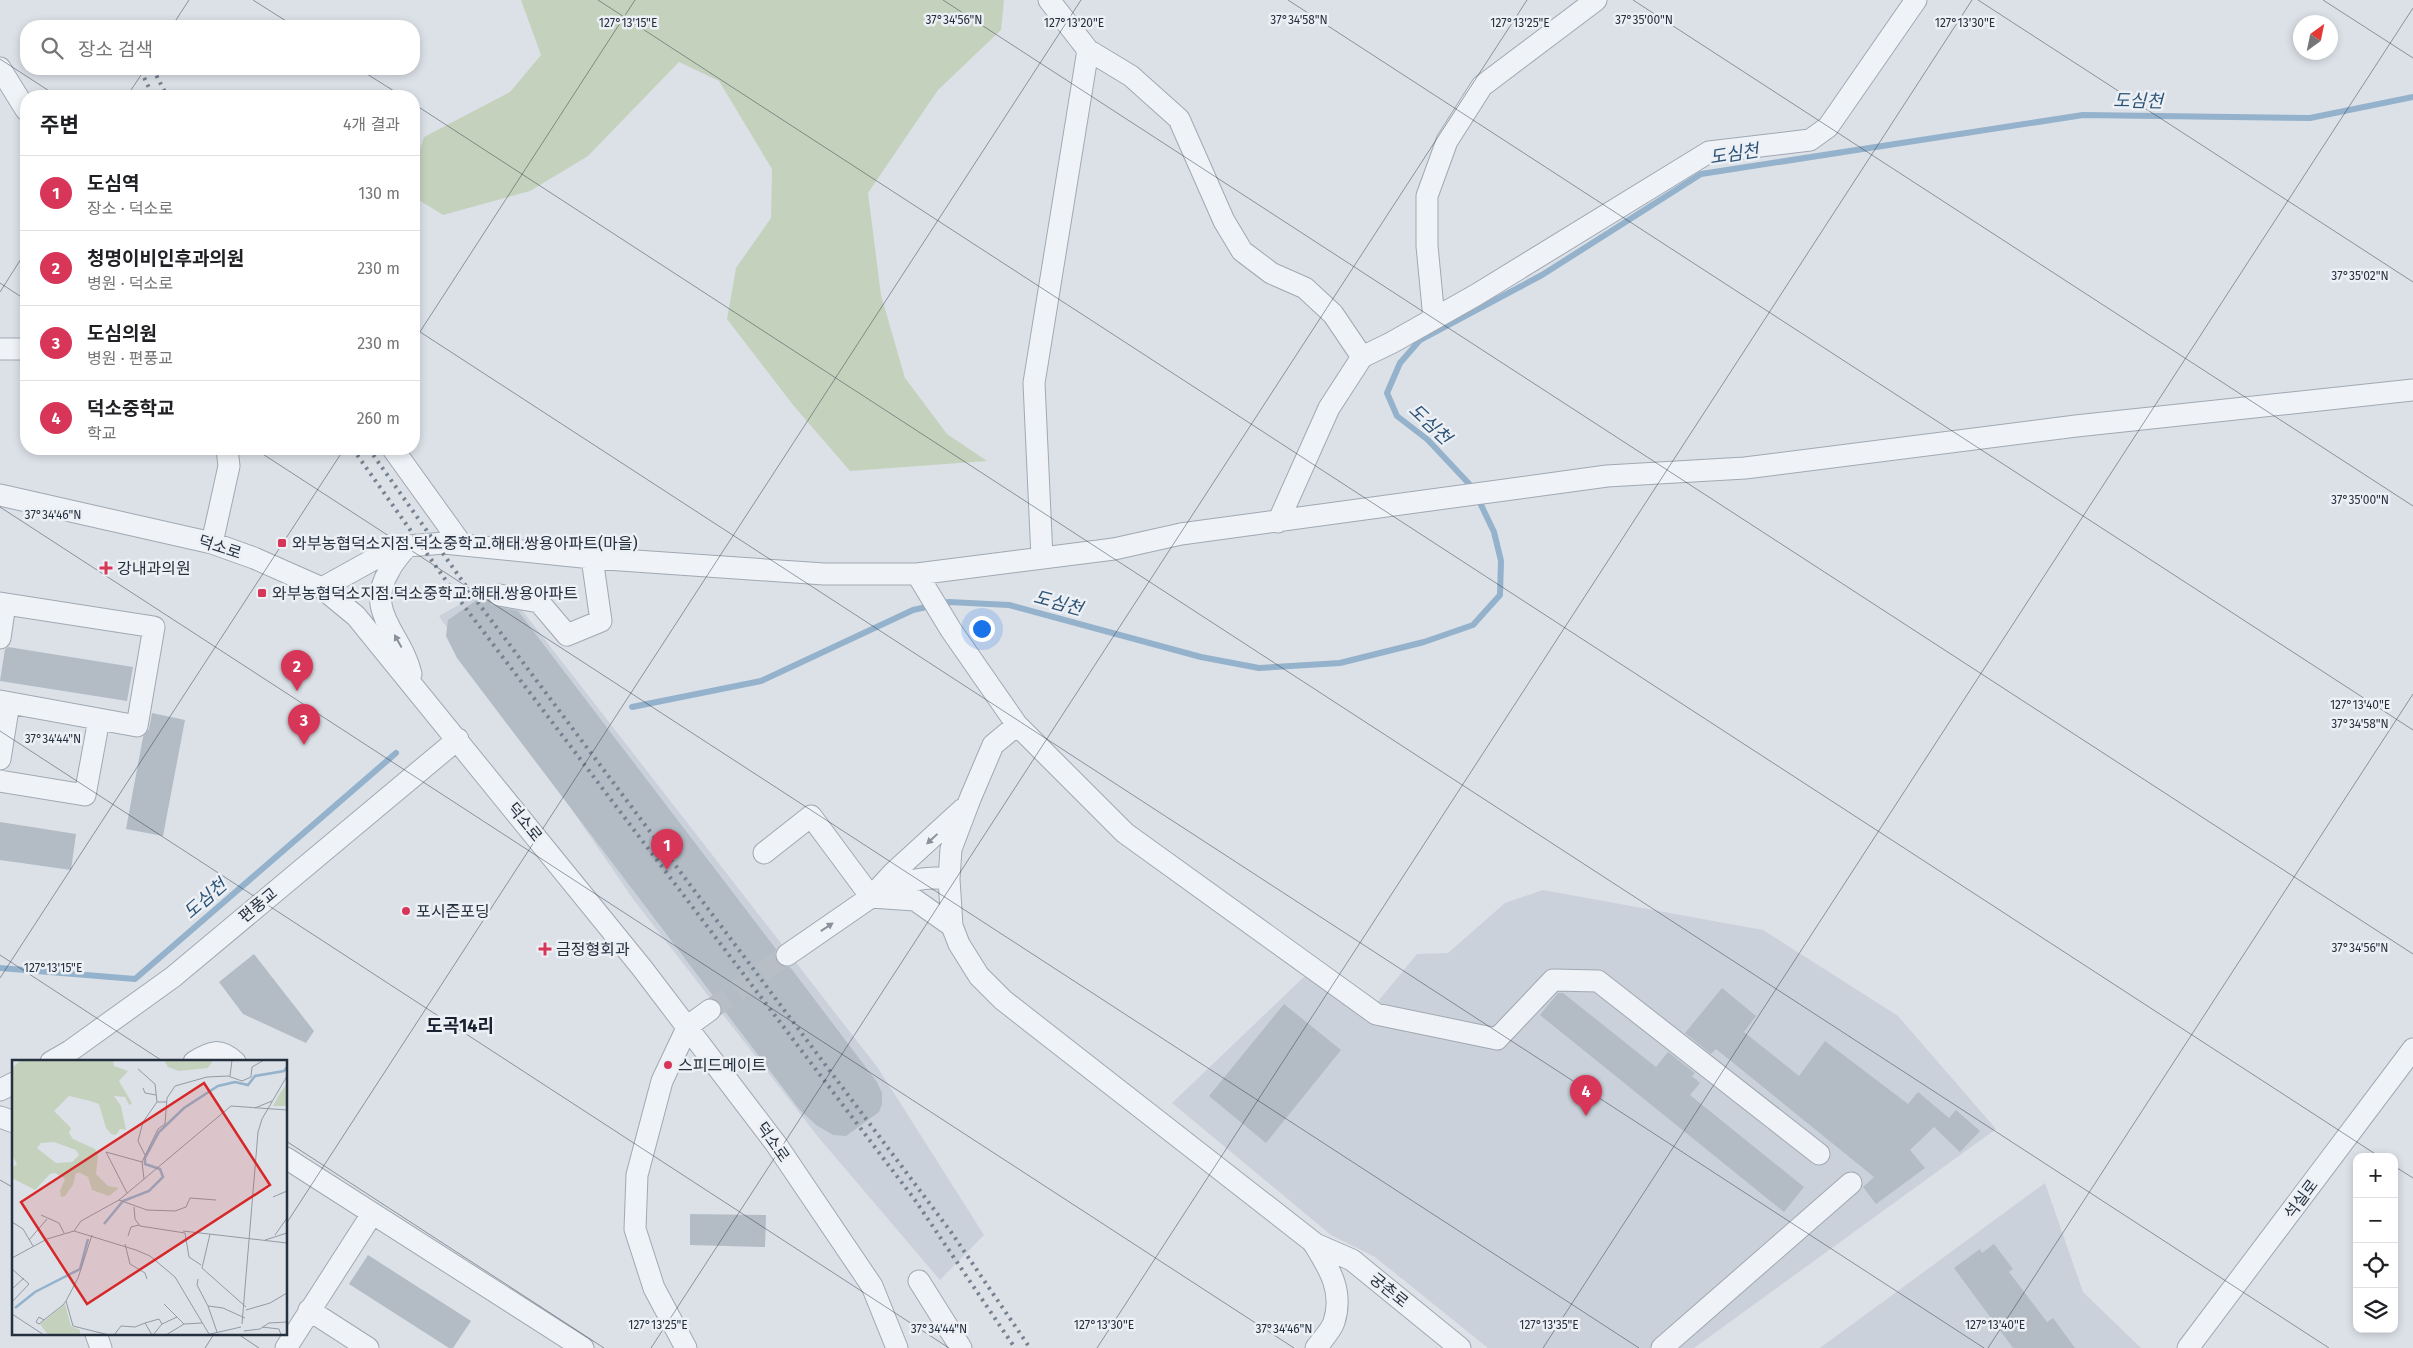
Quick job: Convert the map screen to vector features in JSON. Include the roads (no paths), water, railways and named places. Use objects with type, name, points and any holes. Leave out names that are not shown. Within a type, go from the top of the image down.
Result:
[{"type":"street","points":[[1049,0],[1088,50],[1131,76],[1179,120],[1224,220],[1242,252],[1271,273],[1305,288],[1333,314],[1362,357]]},
{"type":"street","points":[[1434,319],[1427,246],[1427,196],[1446,140],[1482,86],[1596,0]]},
{"type":"street","points":[[1278,522],[1329,408],[1362,357],[1434,319],[1709,152],[1810,140],[1828,127],[1916,0]]},
{"type":"street","points":[[1042,558],[1034,383],[1088,50]]},
{"type":"street","points":[[0,68],[20,100]]},
{"type":"street","points":[[0,349],[20,349]]},
{"type":"street","points":[[322,588],[396,547],[444,543],[592,558],[824,574],[917,574],[1114,549],[1181,534],[1607,476],[1754,467],[2076,426],[2413,390]]},
{"type":"street","points":[[212,543],[229,466],[228,455]]},
{"type":"street","points":[[397,455],[462,545]]},
{"type":"street","name":"덕소로","points":[[0,495],[212,543],[270,565],[322,588],[356,616],[458,739],[688,1026],[776,1144],[872,1286],[897,1348]]},
{"type":"street","points":[[407,546],[388,571],[380,593],[380,610],[408,658],[414,686]]},
{"type":"street","points":[[499,595],[539,602],[567,634],[601,621],[592,558]]},
{"type":"street","points":[[917,574],[951,630],[1017,725],[1125,833],[1376,1014],[1497,1039],[1553,980],[1598,982],[1819,1154]]},
{"type":"street","points":[[0,638],[3,603],[154,627],[137,726],[5,702],[0,759]]},
{"type":"street","points":[[0,781],[85,794],[99,718]]},
{"type":"street","points":[[1017,725],[993,745],[967,805],[951,850],[948,879],[952,926],[960,944],[979,976],[1003,1000],[1313,1242],[1333,1274],[1337,1299],[1334,1323],[1316,1348]]},
{"type":"street","name":"편풍교","points":[[54,1060],[83,1042],[172,976],[458,739]]},
{"type":"street","points":[[871,897],[893,873],[967,805]]},
{"type":"street","points":[[764,853],[811,816],[871,897],[915,900],[952,926]]},
{"type":"street","points":[[786,955],[871,897],[909,880],[934,877],[948,879]]},
{"type":"street","points":[[686,1348],[654,1288],[635,1228],[637,1175],[662,1081],[688,1026],[710,1010]]},
{"type":"street","name":"석실로","points":[[2188,1348],[2413,1049]]},
{"type":"street","points":[[197,1060],[208,1052],[226,1053],[234,1060]]},
{"type":"street","points":[[0,1090],[12,1083]]},
{"type":"street","points":[[0,1116],[12,1121]]},
{"type":"street","points":[[288,1159],[584,1348]]},
{"type":"street","points":[[1662,1348],[1851,1183]]},
{"type":"street","points":[[286,1348],[372,1214]]},
{"type":"street","name":"궁촌로","points":[[1313,1242],[1352,1260],[1460,1348]]},
{"type":"street","points":[[919,1281],[961,1348]]},
{"type":"street","points":[[309,1310],[368,1348]]},
{"type":"street","points":[[97,1336],[101,1348]]},
{"type":"waterway","name":"도심천","points":[[632,707],[761,681],[913,610],[949,602],[1009,605],[1201,657],[1259,668],[1340,663],[1424,642],[1473,625],[1500,595],[1501,561],[1494,532],[1473,488],[1428,440],[1397,416],[1387,393],[1400,363],[1420,340],[1542,275],[1701,174],[2083,115],[2310,118],[2413,97]]},
{"type":"waterway","name":"도심천","points":[[0,968],[135,979],[396,753]]},
{"type":"tunnel","points":[[710,1010],[787,955]]},
{"type":"railway","points":[[143,75],[150,90]]},
{"type":"railway","points":[[156,75],[164,90]]},
{"type":"railway","points":[[357,455],[464,606],[915,1200],[1015,1348]]},
{"type":"railway","points":[[373,455],[473,596],[951,1232],[1030,1348]]},
{"type":"place","name":"와부농협덕소지점.덕소중학교.해태.쌍용아파트(마을)","points":[[282,543]]},
{"type":"place","name":"강내과의원","points":[[106,568]]},
{"type":"place","name":"와부농협덕소지점.덕소중학교.해태.쌍용아파트","points":[[262,593]]},
{"type":"place","name":"청명이비인후과의원","points":[[297,691]]},
{"type":"place","name":"도심의원","points":[[304,745]]},
{"type":"place","name":"도심역","points":[[667,870]]},
{"type":"place","name":"포시즌포딩","points":[[406,911]]},
{"type":"place","name":"금정형회과","points":[[545,949]]},
{"type":"place","name":"스피드메이트","points":[[668,1065]]},
{"type":"place","name":"덕소중학교","points":[[1586,1116]]},
{"type":"district","name":"도곡14리","points":[[460,1026]]}]
